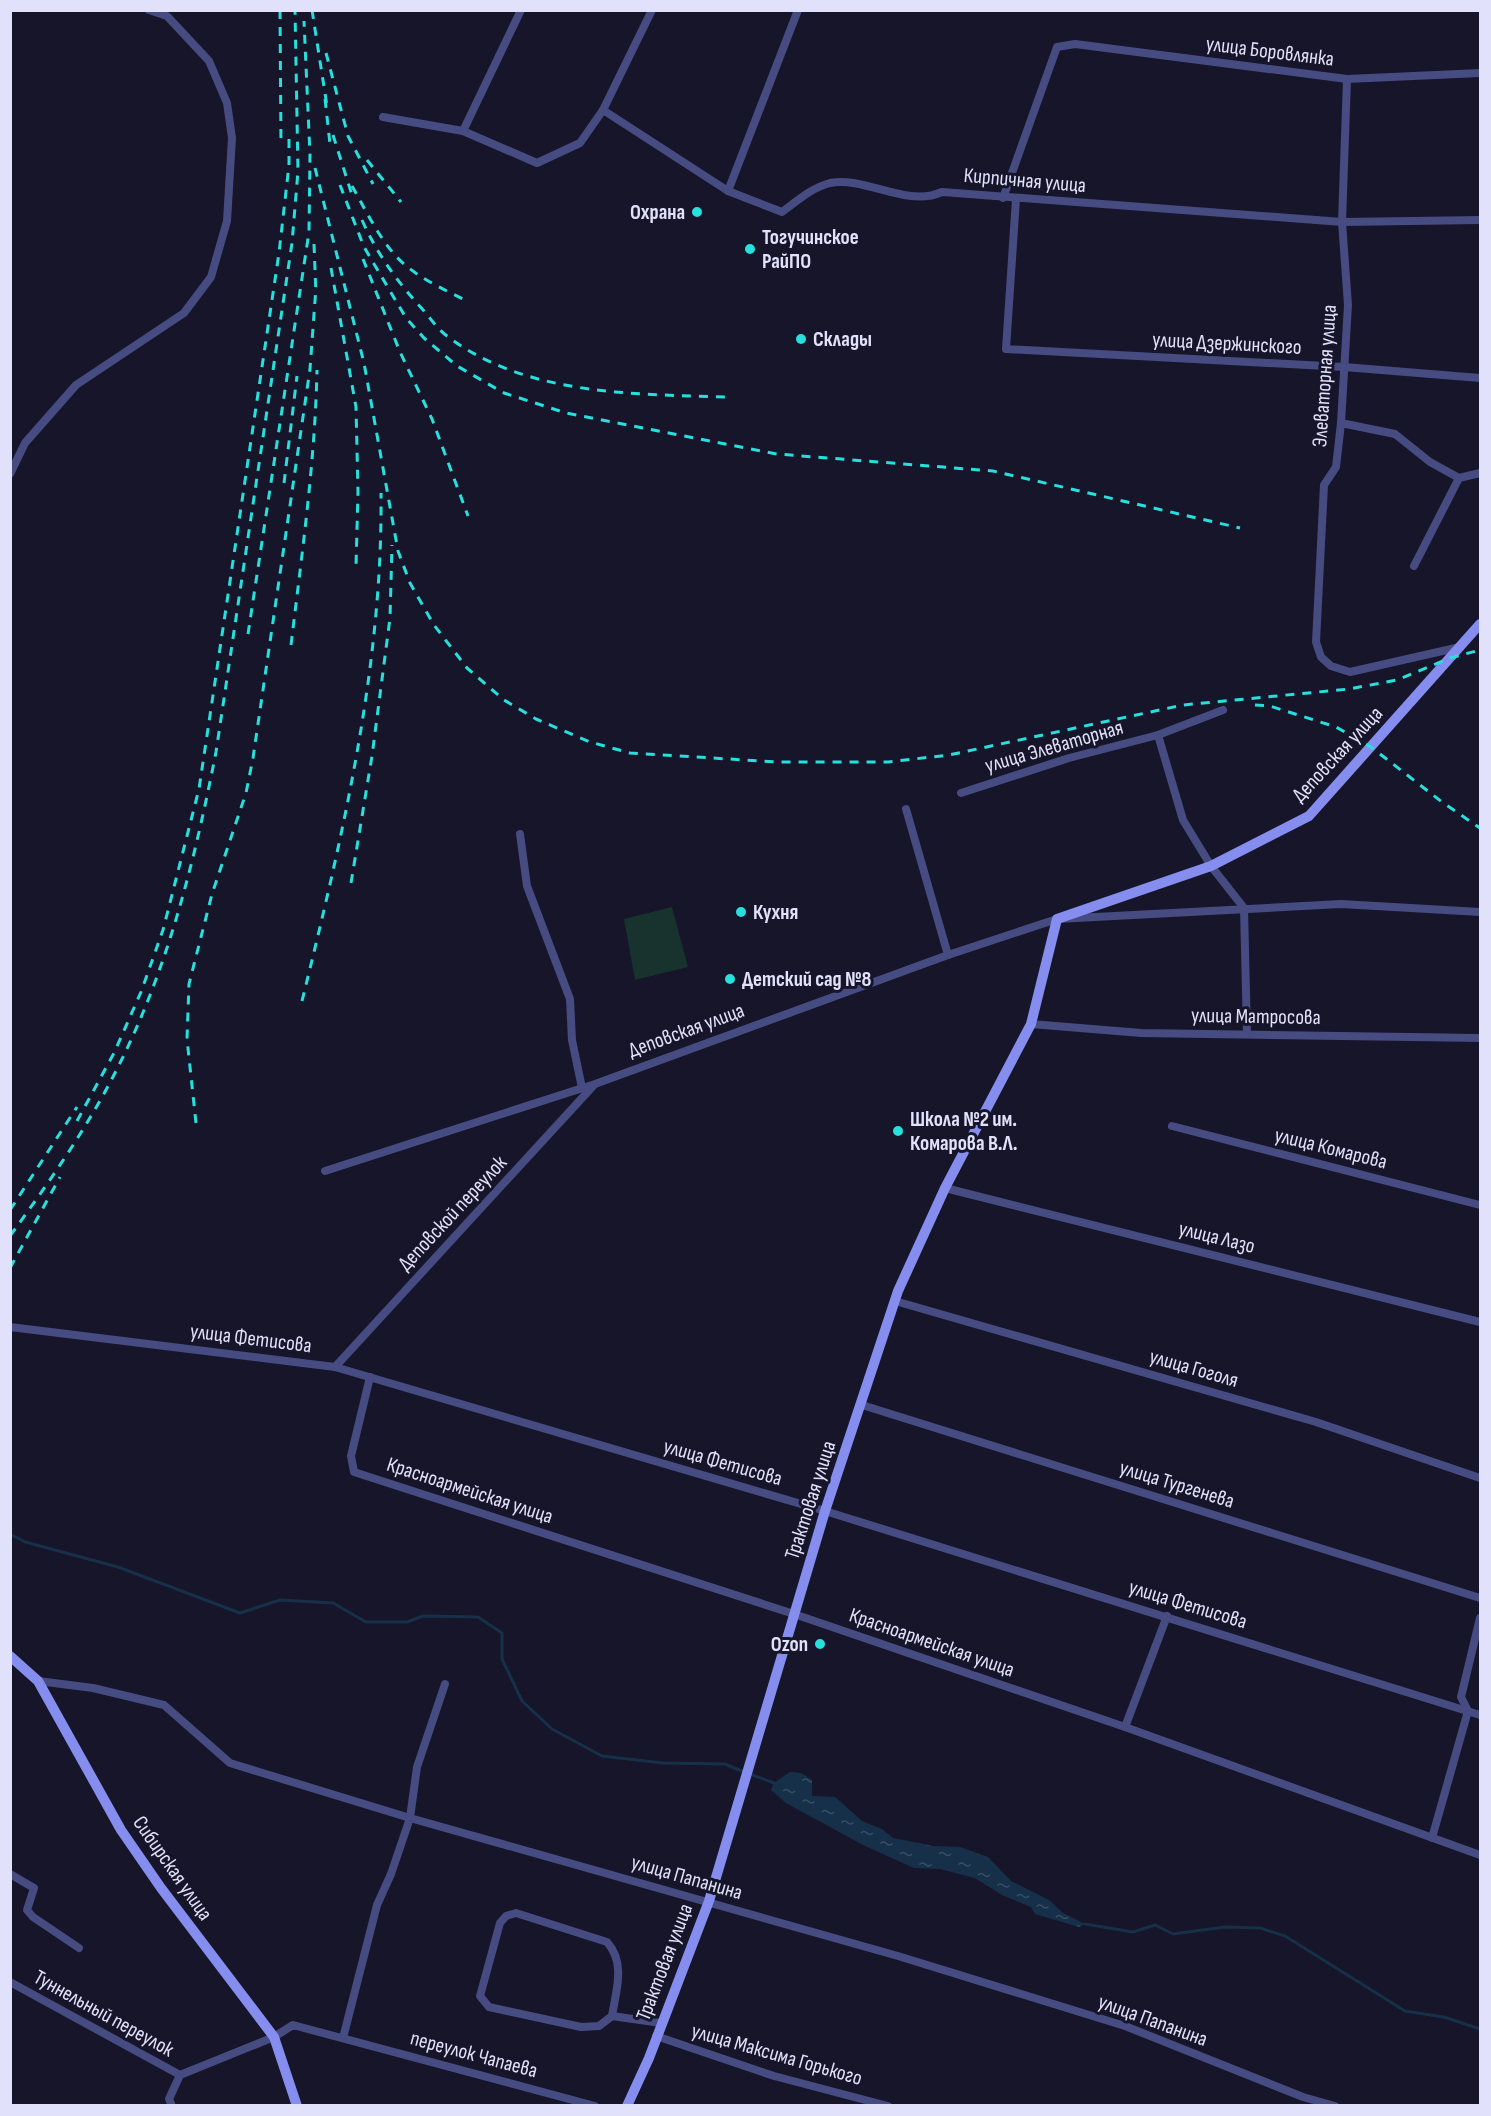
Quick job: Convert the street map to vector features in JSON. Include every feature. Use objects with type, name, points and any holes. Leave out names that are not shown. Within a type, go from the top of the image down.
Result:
[{"type":"street","points":[[10,474],[25,443],[76,385],[184,313],[211,277],[227,221],[232,138],[227,103],[209,61],[170,13],[149,10]]},
{"type":"street","points":[[463,131],[521,10]]},
{"type":"street","points":[[383,117],[463,131],[537,163],[580,143],[603,110],[652,10]]},
{"type":"street","points":[[728,191],[798,10]]},
{"type":"street","name":"улица Боровлянка","points":[[1003,198],[1057,47],[1075,44],[1347,79],[1480,73]]},
{"type":"street","name":"Элеваторная улица","points":[[1347,79],[1342,222],[1348,304],[1336,467],[1324,485],[1316,642],[1321,657],[1331,666],[1350,672],[1460,647]]},
{"type":"street","name":"Кирпичная улица","points":[[603,110],[728,191],[782,212],[812,190],[832,183],[846,183],[902,194],[935,195],[942,192],[1342,222],[1480,220]]},
{"type":"street","name":"улица Дзержинского","points":[[1016,199],[1006,349],[1344,367],[1480,378]]},
{"type":"street","points":[[1341,423],[1395,434],[1430,462],[1459,478],[1480,473]]},
{"type":"street","points":[[1414,566],[1459,478]]},
{"type":"street","name":"Деповская улица","points":[[325,1171],[595,1084],[948,955],[1211,866],[1309,816],[1480,624]]},
{"type":"street","name":"улица Элеваторная","points":[[961,793],[1069,758],[1158,735],[1222,710]]},
{"type":"street","points":[[1158,735],[1183,820],[1211,866],[1244,908],[1247,1034]]},
{"type":"street","points":[[906,809],[948,955]]},
{"type":"street","points":[[520,834],[527,885],[570,999],[572,1040],[582,1088]]},
{"type":"street","name":"Деповская улица","points":[[1057,919],[1341,904],[1480,912]]},
{"type":"street","name":"Трактовая улица","points":[[627,2106],[709,1901],[825,1511],[895,1301],[945,1188],[1031,1024],[1057,919]]},
{"type":"street","name":"улица Матросова","points":[[1031,1024],[1141,1033],[1480,1038]]},
{"type":"street","name":"Деповской переулок","points":[[335,1367],[595,1084]]},
{"type":"street","name":"улица Комарова","points":[[1172,1126],[1480,1205]]},
{"type":"street","name":"улица Лазо","points":[[945,1188],[1480,1322]]},
{"type":"street","name":"улица Гоголя","points":[[895,1301],[1316,1422],[1480,1478]]},
{"type":"street","name":"улица Фетисова","points":[[10,1327],[335,1367],[825,1511],[1480,1715]]},
{"type":"street","name":"Красноармейская улица","points":[[370,1377],[351,1456],[354,1472],[794,1614],[1125,1727],[1480,1855]]},
{"type":"street","name":"улица Тургенева","points":[[862,1405],[1480,1598]]},
{"type":"street","points":[[1125,1727],[1167,1616]]},
{"type":"street","points":[[1432,1838],[1468,1711],[1461,1697],[1480,1618]]},
{"type":"street","name":"Сибирская улица","points":[[10,1656],[38,1681],[121,1830],[161,1888],[274,2037],[297,2106]]},
{"type":"street","name":"улица Папанина","points":[[38,1681],[93,1688],[164,1705],[230,1763],[410,1818],[898,1956],[1125,2026],[1303,2097],[1335,2106]]},
{"type":"street","points":[[343,2037],[377,1905],[392,1874],[410,1818],[417,1767],[445,1684]]},
{"type":"street","points":[[10,1874],[34,1888],[27,1910],[33,1917],[79,1948]]},
{"type":"street","points":[[612,2016],[620,1965],[615,1951],[607,1942],[516,1913],[506,1916],[500,1923],[480,1996],[489,2007],[581,2027],[599,2026],[612,2016],[661,2023]]},
{"type":"street","name":"Туннельный переулок","points":[[10,1982],[180,2075]]},
{"type":"street","name":"переулок Чапаева","points":[[180,2075],[274,2037],[293,2025],[595,2106]]},
{"type":"street","name":"улица Максима Горького","points":[[656,2036],[774,2076],[888,2106]]},
{"type":"street","points":[[172,2106],[169,2099],[180,2075]]},
{"type":"green space","points":[[672,907],[688,967],[635,980],[624,919]]},
{"type":"water","points":[[790,1772],[801,1773],[812,1780],[812,1796],[835,1797],[862,1821],[882,1829],[893,1838],[933,1846],[960,1847],[988,1857],[1011,1881],[1049,1900],[1063,1913],[1085,1924],[1079,1927],[1035,1914],[1031,1907],[1002,1895],[975,1878],[940,1869],[914,1868],[863,1845],[786,1803],[771,1790],[774,1783]]},
{"type":"waterway","points":[[10,1534],[25,1542],[118,1567],[240,1613],[280,1600],[333,1603],[366,1622],[407,1622],[423,1616],[478,1617],[502,1633],[502,1659],[522,1701],[552,1729],[602,1756],[663,1763],[725,1764],[744,1772]]},
{"type":"waterway","points":[[750,1774],[774,1783]]},
{"type":"waterway","points":[[1085,1924],[1133,1932],[1155,1925],[1173,1934],[1225,1927],[1260,1928],[1285,1936],[1405,2011],[1444,2017],[1480,2029]]},
{"type":"railway","points":[[280,10],[281,145]]},
{"type":"railway","points":[[10,1236],[83,1130],[120,1063],[153,988],[166,950],[199,832],[216,752],[292,243],[298,171],[295,10]]},
{"type":"railway","points":[[312,10],[327,106]]},
{"type":"railway","points":[[248,634],[309,232],[310,155],[304,21]]},
{"type":"railway","points":[[326,53],[348,136],[373,184]]},
{"type":"railway","points":[[325,99],[330,144]]},
{"type":"railway","points":[[77,1121],[114,1053],[141,992],[163,930],[199,789],[279,253],[289,165],[289,134]]},
{"type":"railway","points":[[333,135],[352,195]]},
{"type":"railway","points":[[367,160],[401,202]]},
{"type":"railway","points":[[315,168],[364,363],[398,551],[410,583],[434,625],[467,668],[504,700],[536,719],[590,742],[630,753],[778,762],[888,762],[949,755],[1183,705],[1349,689],[1397,680],[1450,658],[1480,650]]},
{"type":"railway","points":[[340,185],[364,247],[406,318],[424,338],[457,366],[504,393],[566,413],[777,454],[993,471],[1240,528]]},
{"type":"railway","points":[[352,186],[382,238],[401,262],[427,280],[465,300]]},
{"type":"railway","points":[[362,220],[375,246],[407,291],[447,336],[478,356],[546,381],[582,388],[655,395],[727,397]]},
{"type":"railway","points":[[314,244],[316,295]]},
{"type":"railway","points":[[363,259],[400,352],[432,419],[468,516]]},
{"type":"railway","points":[[331,268],[356,407],[358,492],[356,566]]},
{"type":"railway","points":[[196,1123],[187,1039],[189,984],[212,894],[246,793],[253,758],[310,369],[316,287]]},
{"type":"railway","points":[[291,645],[311,473],[317,370]]},
{"type":"railway","points":[[284,483],[297,376]]},
{"type":"railway","points":[[302,1001],[346,812],[368,685],[380,557],[381,493]]},
{"type":"railway","points":[[351,883],[372,756],[390,618],[392,545]]},
{"type":"railway","points":[[1255,705],[1270,706],[1336,727],[1371,747],[1480,828]]},
{"type":"railway","points":[[10,1210],[77,1107]]},
{"type":"railway","points":[[10,1268],[60,1177]]},
{"type":"place","name":"Охрана","points":[[697,212]]},
{"type":"place","name":"Тогучинское РайПО","points":[[750,249]]},
{"type":"place","name":"Склады","points":[[801,339]]},
{"type":"place","name":"Кухня","points":[[741,912]]},
{"type":"place","name":"Детский сад №8","points":[[730,979]]},
{"type":"place","name":"Школа №2 им. Комарова В.Л.","points":[[898,1131]]},
{"type":"place","name":"Ozon","points":[[820,1644]]}]
